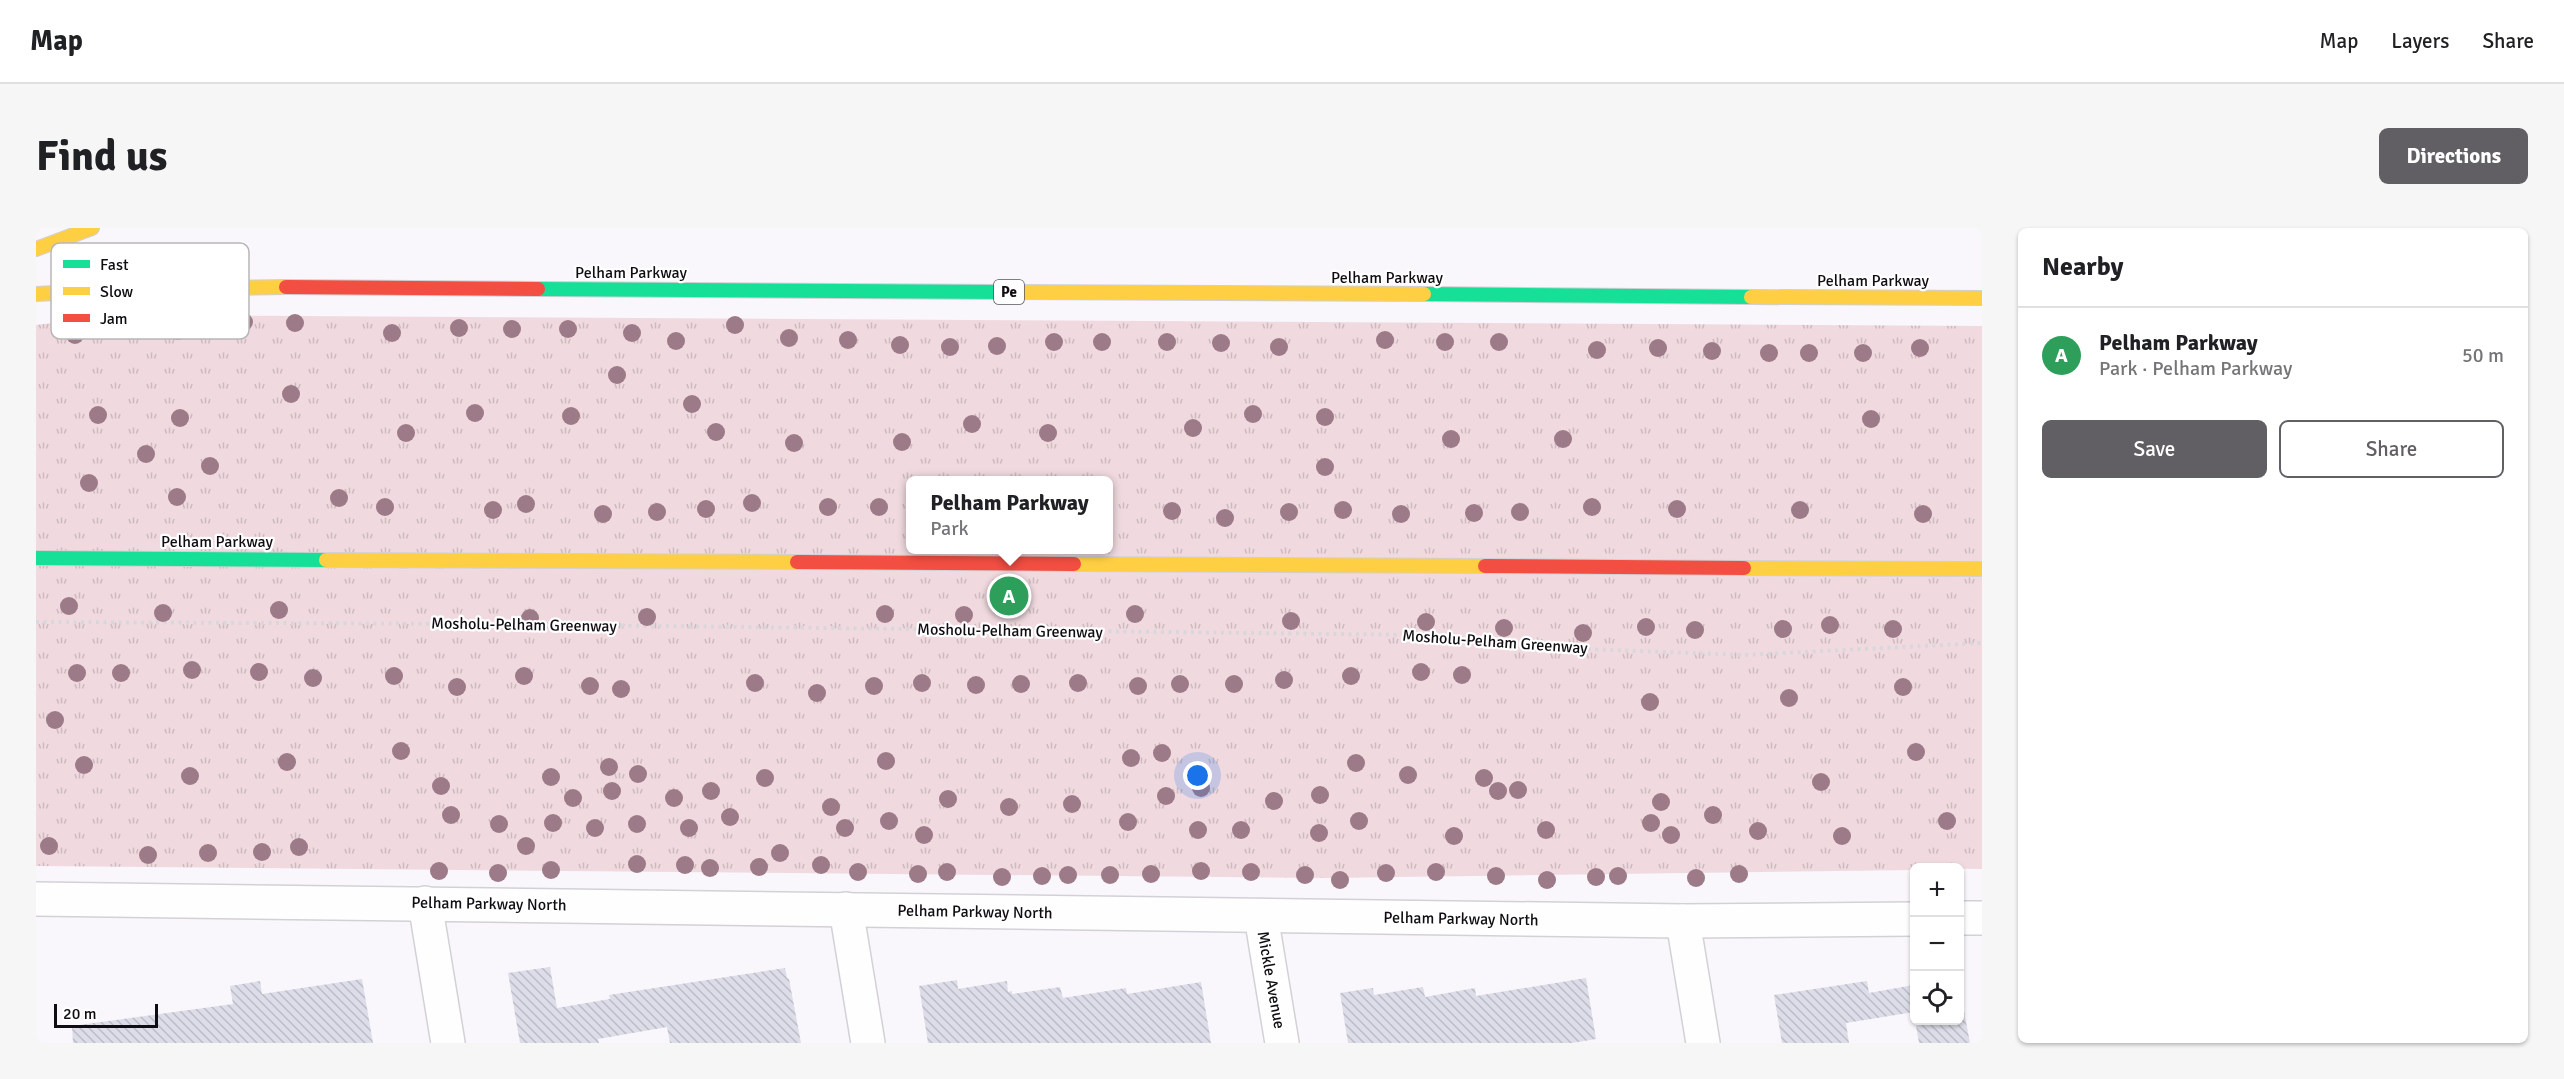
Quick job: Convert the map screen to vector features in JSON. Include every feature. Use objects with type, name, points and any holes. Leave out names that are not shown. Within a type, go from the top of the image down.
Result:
[{"type":"main road","points":[[52,243],[92,228]]},
{"type":"main road","points":[[36,249],[51,243]]},
{"type":"main road","name":"Pelham Parkway","points":[[249,287],[1982,298]]},
{"type":"main road","name":"Pelham Parkway","points":[[36,294],[51,293]]},
{"type":"main road","name":"Pelham Parkway","points":[[36,558],[1982,569]]},
{"type":"street","name":"Pelham Parkway North","points":[[36,899],[1683,921],[1910,919]]},
{"type":"street","points":[[425,903],[448,1043]]},
{"type":"street","points":[[846,909],[868,1043]]},
{"type":"street","name":"Mickle Avenue","points":[[1260,916],[1282,1043]]},
{"type":"street","points":[[1964,918],[1982,918]]},
{"type":"street","points":[[1683,921],[1703,1043]]},
{"type":"path","name":"Mosholu-Pelham Greenway","points":[[36,622],[485,624],[1422,635],[1584,649],[1746,656],[1982,644]]},
{"type":"green space","points":[[249,316],[1982,326],[1982,869],[1964,869],[1964,863],[1910,863],[1910,870],[1327,878],[36,866],[36,325],[51,323],[51,339],[249,339]]},
{"type":"building","points":[[550,967],[557,1008],[610,999],[609,995],[785,968],[801,1043],[670,1043],[667,1027],[598,1039],[599,1043],[520,1043],[508,973]]},
{"type":"building","points":[[1586,978],[1596,1039],[1572,1043],[1348,1043],[1340,993],[1373,988],[1374,995],[1423,987],[1425,997],[1475,988],[1476,996]]},
{"type":"building","points":[[362,979],[373,1043],[73,1043],[72,1026],[233,1004],[230,986],[260,981],[262,994]]},
{"type":"building","points":[[957,980],[958,989],[1007,981],[1008,992],[1012,991],[1012,994],[1060,987],[1063,998],[1126,988],[1127,994],[1201,982],[1211,1043],[928,1043],[919,986]]},
{"type":"building","points":[[1867,981],[1869,993],[1910,986],[1910,1013],[1846,1023],[1849,1043],[1782,1043],[1774,995]]},
{"type":"building","points":[[1964,1011],[1970,1043],[1919,1043],[1916,1025],[1964,1025]]},
{"type":"traffic: fast","points":[[538,289],[1002,292]]},
{"type":"traffic: fast","points":[[1424,294],[1751,297]]},
{"type":"traffic: fast","points":[[36,558],[326,560]]},
{"type":"traffic: slow","points":[[52,243],[92,228]]},
{"type":"traffic: slow","points":[[36,249],[51,243]]},
{"type":"traffic: slow","points":[[249,287],[286,287]]},
{"type":"traffic: slow","points":[[1002,292],[1424,294]]},
{"type":"traffic: slow","points":[[36,294],[51,293]]},
{"type":"traffic: slow","points":[[1751,297],[1982,298]]},
{"type":"traffic: slow","points":[[326,560],[797,562]]},
{"type":"traffic: slow","points":[[1074,564],[1485,566]]},
{"type":"traffic: slow","points":[[1744,568],[1982,569]]},
{"type":"traffic: jam","points":[[286,287],[538,289]]},
{"type":"traffic: jam","points":[[797,562],[1074,564]]},
{"type":"traffic: jam","points":[[1485,566],[1744,568]]},
{"type":"place","name":"Pelham Parkway","points":[[1009,596]]}]
